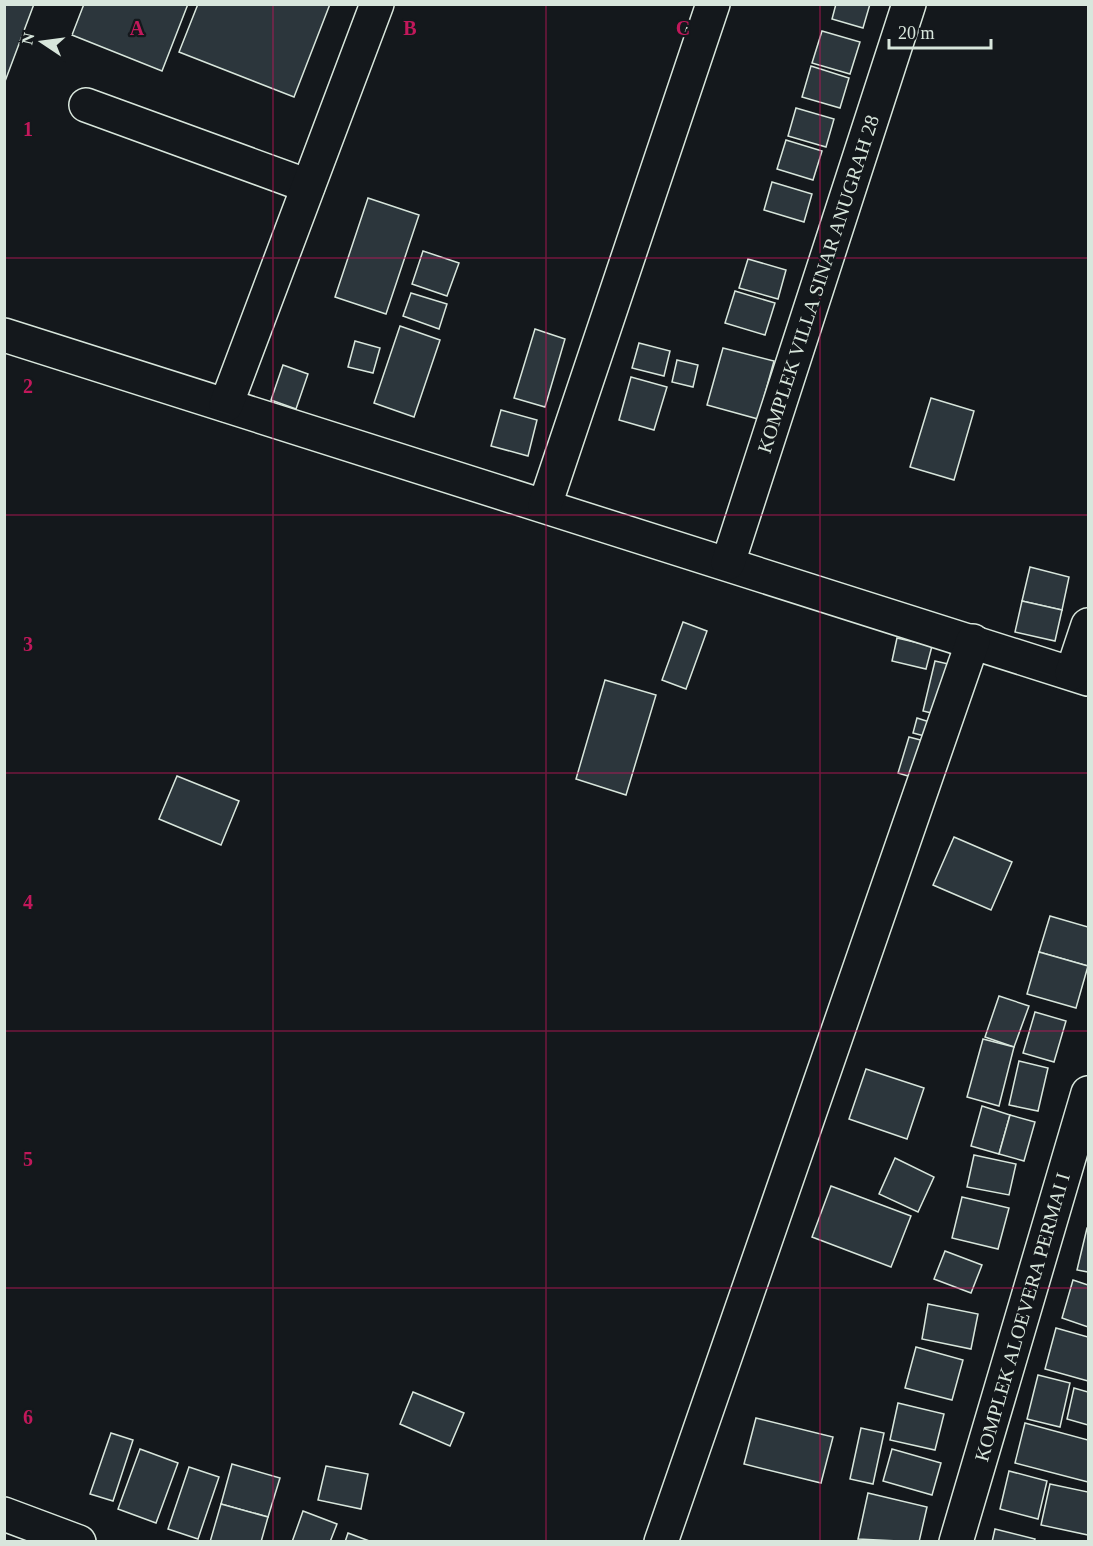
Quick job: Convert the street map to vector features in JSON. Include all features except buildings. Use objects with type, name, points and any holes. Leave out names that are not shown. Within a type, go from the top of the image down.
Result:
[{"type":"street","points":[[226,405],[377,4]]},
{"type":"street","points":[[545,506],[713,4]]},
{"type":"street","name":"KOMPLEK VILLA SINAR ANUGRAH 28","points":[[728,563],[909,4]]},
{"type":"street","points":[[86,105],[308,186]]},
{"type":"street","points":[[4,335],[1081,676],[1089,625]]},
{"type":"street","points":[[661,1542],[973,641]]},
{"type":"street","name":"KOMPLEK ALOEVERA PERMAI I","points":[[956,1542],[1089,1093]]},
{"type":"street","points":[[4,1514],[78,1542]]}]
